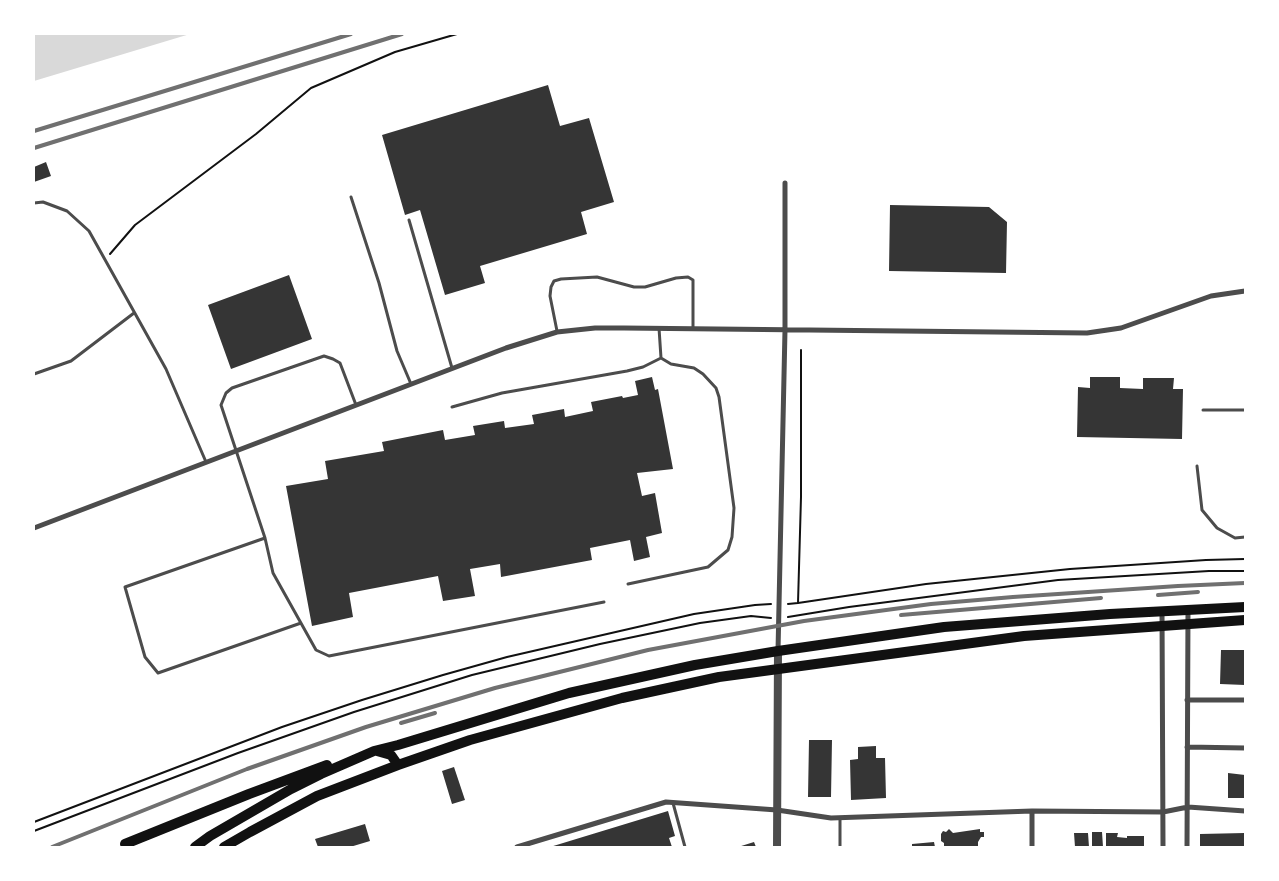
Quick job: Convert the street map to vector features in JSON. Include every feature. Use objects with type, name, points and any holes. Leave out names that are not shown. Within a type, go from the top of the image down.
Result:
[{"type":"main road","points":[[126,846],[299,775],[374,750],[398,745],[569,693],[695,665],[778,650],[944,627],[1188,609],[1245,607]]},
{"type":"main road","points":[[224,847],[317,796],[398,765],[470,740],[622,698],[719,677],[1024,636],[1245,620]]},
{"type":"main road","points":[[195,847],[210,836],[291,789],[374,750],[391,755],[398,765]]},
{"type":"street","points":[[777,847],[778,619],[785,183]]},
{"type":"street","points":[[34,528],[452,368],[506,348],[558,332],[594,328],[659,328],[1087,333],[1122,328],[1211,296],[1245,291]]},
{"type":"street","points":[[1187,847],[1188,609]]},
{"type":"street","points":[[1162,611],[1163,847]]},
{"type":"street","points":[[1187,700],[1245,700]]},
{"type":"street","points":[[1187,747],[1245,748]]},
{"type":"street","points":[[517,847],[666,802],[777,810],[831,818],[1032,811],[1163,812],[1188,807],[1245,811]]},
{"type":"street","points":[[1032,811],[1032,847]]},
{"type":"lane","points":[[351,197],[379,283],[397,351],[411,384]]},
{"type":"lane","points":[[34,203],[43,202],[68,211],[89,231],[166,369],[206,462]]},
{"type":"lane","points":[[409,220],[452,368]]},
{"type":"lane","points":[[558,332],[550,296],[554,281],[597,277],[634,287],[645,287],[676,278],[688,277],[694,280],[693,329]]},
{"type":"lane","points":[[34,374],[71,360],[134,313]]},
{"type":"lane","points":[[659,328],[661,358]]},
{"type":"lane","points":[[356,405],[340,363],[333,358],[324,356],[232,388],[226,393],[221,405],[266,538],[274,573],[316,650],[329,656],[604,602]]},
{"type":"lane","points":[[452,407],[502,393],[627,372],[644,367],[661,358]]},
{"type":"lane","points":[[628,584],[708,567],[728,550],[732,537],[734,508],[719,396],[716,388],[694,368],[671,364],[661,358]]},
{"type":"lane","points":[[1203,410],[1245,410]]},
{"type":"lane","points":[[1197,466],[1202,510],[1217,528],[1235,538],[1245,538]]},
{"type":"lane","points":[[266,538],[125,587],[146,656],[158,673],[301,623]]},
{"type":"lane","points":[[673,802],[685,847]]},
{"type":"lane","points":[[840,818],[840,847]]},
{"type":"path","points":[[106,261],[113,249],[135,224],[256,134],[311,88],[395,52],[457,34]]},
{"type":"path","points":[[801,350],[801,497],[798,603],[926,584],[1070,569],[1245,559]]},
{"type":"path","points":[[34,831],[247,750],[354,712],[472,675],[600,644],[700,623],[751,616],[778,619],[849,607],[1058,580],[1245,570]]},
{"type":"path","points":[[34,822],[282,727],[371,697],[507,657],[694,614],[755,605]]},
{"type":"shaded area","points":[[34,34],[190,34],[34,81]]},
{"type":"building","points":[[548,85],[560,126],[589,118],[614,202],[581,212],[587,234],[480,266],[485,283],[445,295],[420,210],[405,215],[382,135]]},
{"type":"building","points":[[46,162],[51,176],[34,182],[34,167]]},
{"type":"building","points":[[890,205],[989,207],[1007,222],[1006,273],[889,271]]},
{"type":"building","points":[[289,275],[312,339],[231,369],[208,305]]},
{"type":"building","points":[[652,377],[655,390],[658,389],[673,469],[637,473],[642,496],[655,493],[662,533],[646,537],[650,557],[634,561],[630,540],[590,548],[592,560],[501,577],[500,564],[470,569],[475,596],[443,601],[438,576],[349,593],[353,617],[312,626],[286,486],[328,479],[325,461],[384,451],[382,442],[443,430],[445,440],[475,435],[473,426],[504,421],[505,428],[534,424],[532,415],[564,409],[565,417],[593,411],[591,402],[638,395],[635,381]]},
{"type":"building","points":[[1090,377],[1120,377],[1120,388],[1143,389],[1143,378],[1174,378],[1173,389],[1183,389],[1182,439],[1077,437],[1078,387],[1090,388]]},
{"type":"building","points":[[1221,650],[1245,650],[1245,685],[1220,684]]},
{"type":"building","points":[[809,740],[832,740],[831,797],[808,797]]},
{"type":"building","points":[[876,746],[876,758],[885,758],[886,798],[851,800],[850,760],[858,759],[858,747]]},
{"type":"building","points":[[454,767],[465,800],[452,804],[442,771]]},
{"type":"building","points":[[1228,773],[1245,775],[1245,798],[1228,798]]},
{"type":"building","points":[[668,811],[675,836],[669,838],[672,847],[550,847]]},
{"type":"building","points":[[365,824],[370,841],[350,847],[318,847],[315,839]]},
{"type":"building","points":[[949,829],[953,833],[980,829],[980,832],[984,832],[984,837],[981,837],[978,842],[978,847],[944,847],[944,843],[941,841],[941,834]]},
{"type":"building","points":[[1092,832],[1102,832],[1103,847],[1092,847]]},
{"type":"building","points":[[1074,833],[1088,833],[1089,847],[1075,847]]},
{"type":"building","points":[[1106,833],[1118,833],[1117,837],[1127,838],[1127,836],[1144,836],[1144,847],[1106,847]]},
{"type":"building","points":[[1245,833],[1245,847],[1200,847],[1200,834]]},
{"type":"building","points":[[754,842],[756,847],[738,847]]},
{"type":"building","points":[[934,842],[935,847],[912,847],[912,844]]},
{"type":"railway","points":[[34,131],[351,34]]},
{"type":"railway","points":[[34,148],[402,34]]},
{"type":"railway","points":[[52,847],[247,769],[366,727],[495,688],[648,650],[804,621],[931,604],[1013,597],[1245,583]]},
{"type":"railway","points":[[1158,595],[1198,592]]},
{"type":"railway","points":[[901,615],[1101,598]]},
{"type":"railway","points":[[401,723],[435,713]]}]
